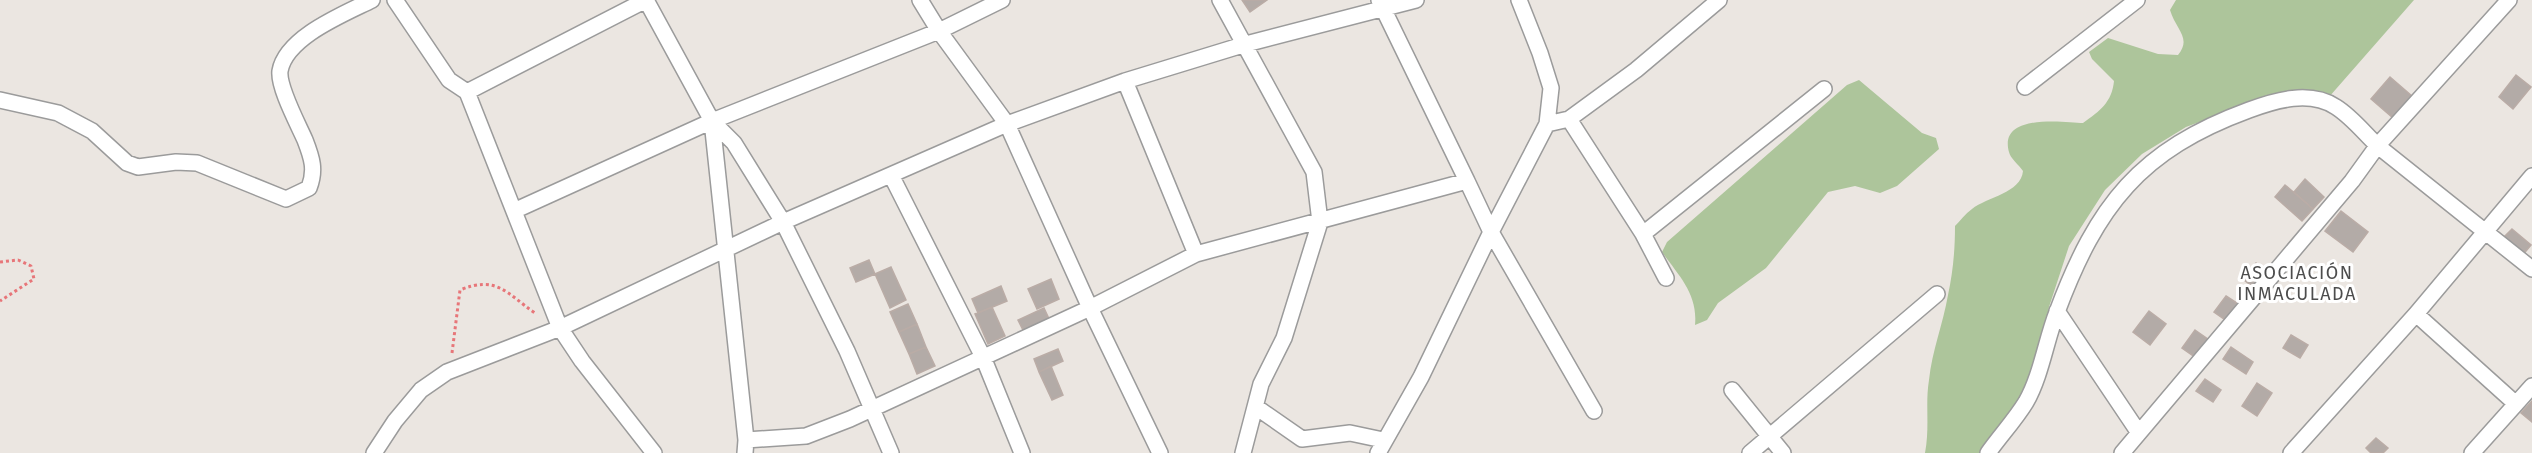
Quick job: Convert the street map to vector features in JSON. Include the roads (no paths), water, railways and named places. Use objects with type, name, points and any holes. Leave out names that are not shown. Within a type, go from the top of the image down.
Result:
[{"type":"street","points":[[0,100],[58,113],[92,131],[126,163],[138,166],[176,162],[197,163],[286,199],[309,188],[314,176],[313,160],[283,87],[280,71],[295,44],[305,36],[372,0]]},
{"type":"street","points":[[395,0],[449,80],[467,92],[516,210],[560,328],[582,361],[654,453]]},
{"type":"street","points":[[467,92],[646,0],[712,121],[734,143],[783,222],[847,351],[891,453]]},
{"type":"street","points":[[920,0],[939,31],[1007,124],[1090,308],[1160,453]]},
{"type":"street","points":[[516,210],[712,121],[939,31],[1002,0]]},
{"type":"street","points":[[1220,0],[1314,172],[1320,222],[1284,338],[1261,384],[1243,453]]},
{"type":"street","points":[[374,453],[395,421],[421,390],[447,372],[560,328],[783,222],[891,177],[1007,124],[1125,81],[1246,44],[1382,4],[1416,0]]},
{"type":"street","points":[[1256,407],[1302,439],[1350,433],[1381,446],[1421,377],[1491,232],[1547,124],[1551,88],[1519,0]]},
{"type":"street","points":[[1547,124],[1569,119],[1636,70],[1719,0]]},
{"type":"street","points":[[2025,87],[2138,0]]},
{"type":"street","points":[[2122,453],[2352,181],[2378,145],[2509,0]]},
{"type":"street","points":[[1382,4],[1491,232],[1594,411]]},
{"type":"street","points":[[1125,81],[1197,254]]},
{"type":"street","points":[[1643,234],[1824,89]]},
{"type":"street","points":[[1988,453],[2026,401],[2057,312],[2083,248],[2110,203],[2146,165],[2179,141],[2220,120],[2265,104],[2312,97],[2335,106],[2378,145],[2532,269]]},
{"type":"street","points":[[1569,119],[1643,234],[1666,278]]},
{"type":"street","points":[[712,121],[746,446],[806,436],[1090,308],[1197,254],[1467,181]]},
{"type":"street","points":[[2291,453],[2416,314],[2532,176]]},
{"type":"street","points":[[891,177],[983,357],[1022,453]]},
{"type":"street","points":[[1750,453],[1937,294]]},
{"type":"street","points":[[2057,312],[2139,433]]},
{"type":"street","points":[[2416,314],[2516,404]]},
{"type":"street","points":[[2472,453],[2532,386]]},
{"type":"street","points":[[1732,390],[1783,453]]},
{"type":"district","name":"ASOCIACIÓN INMACULADA","points":[[2297,283]]}]
